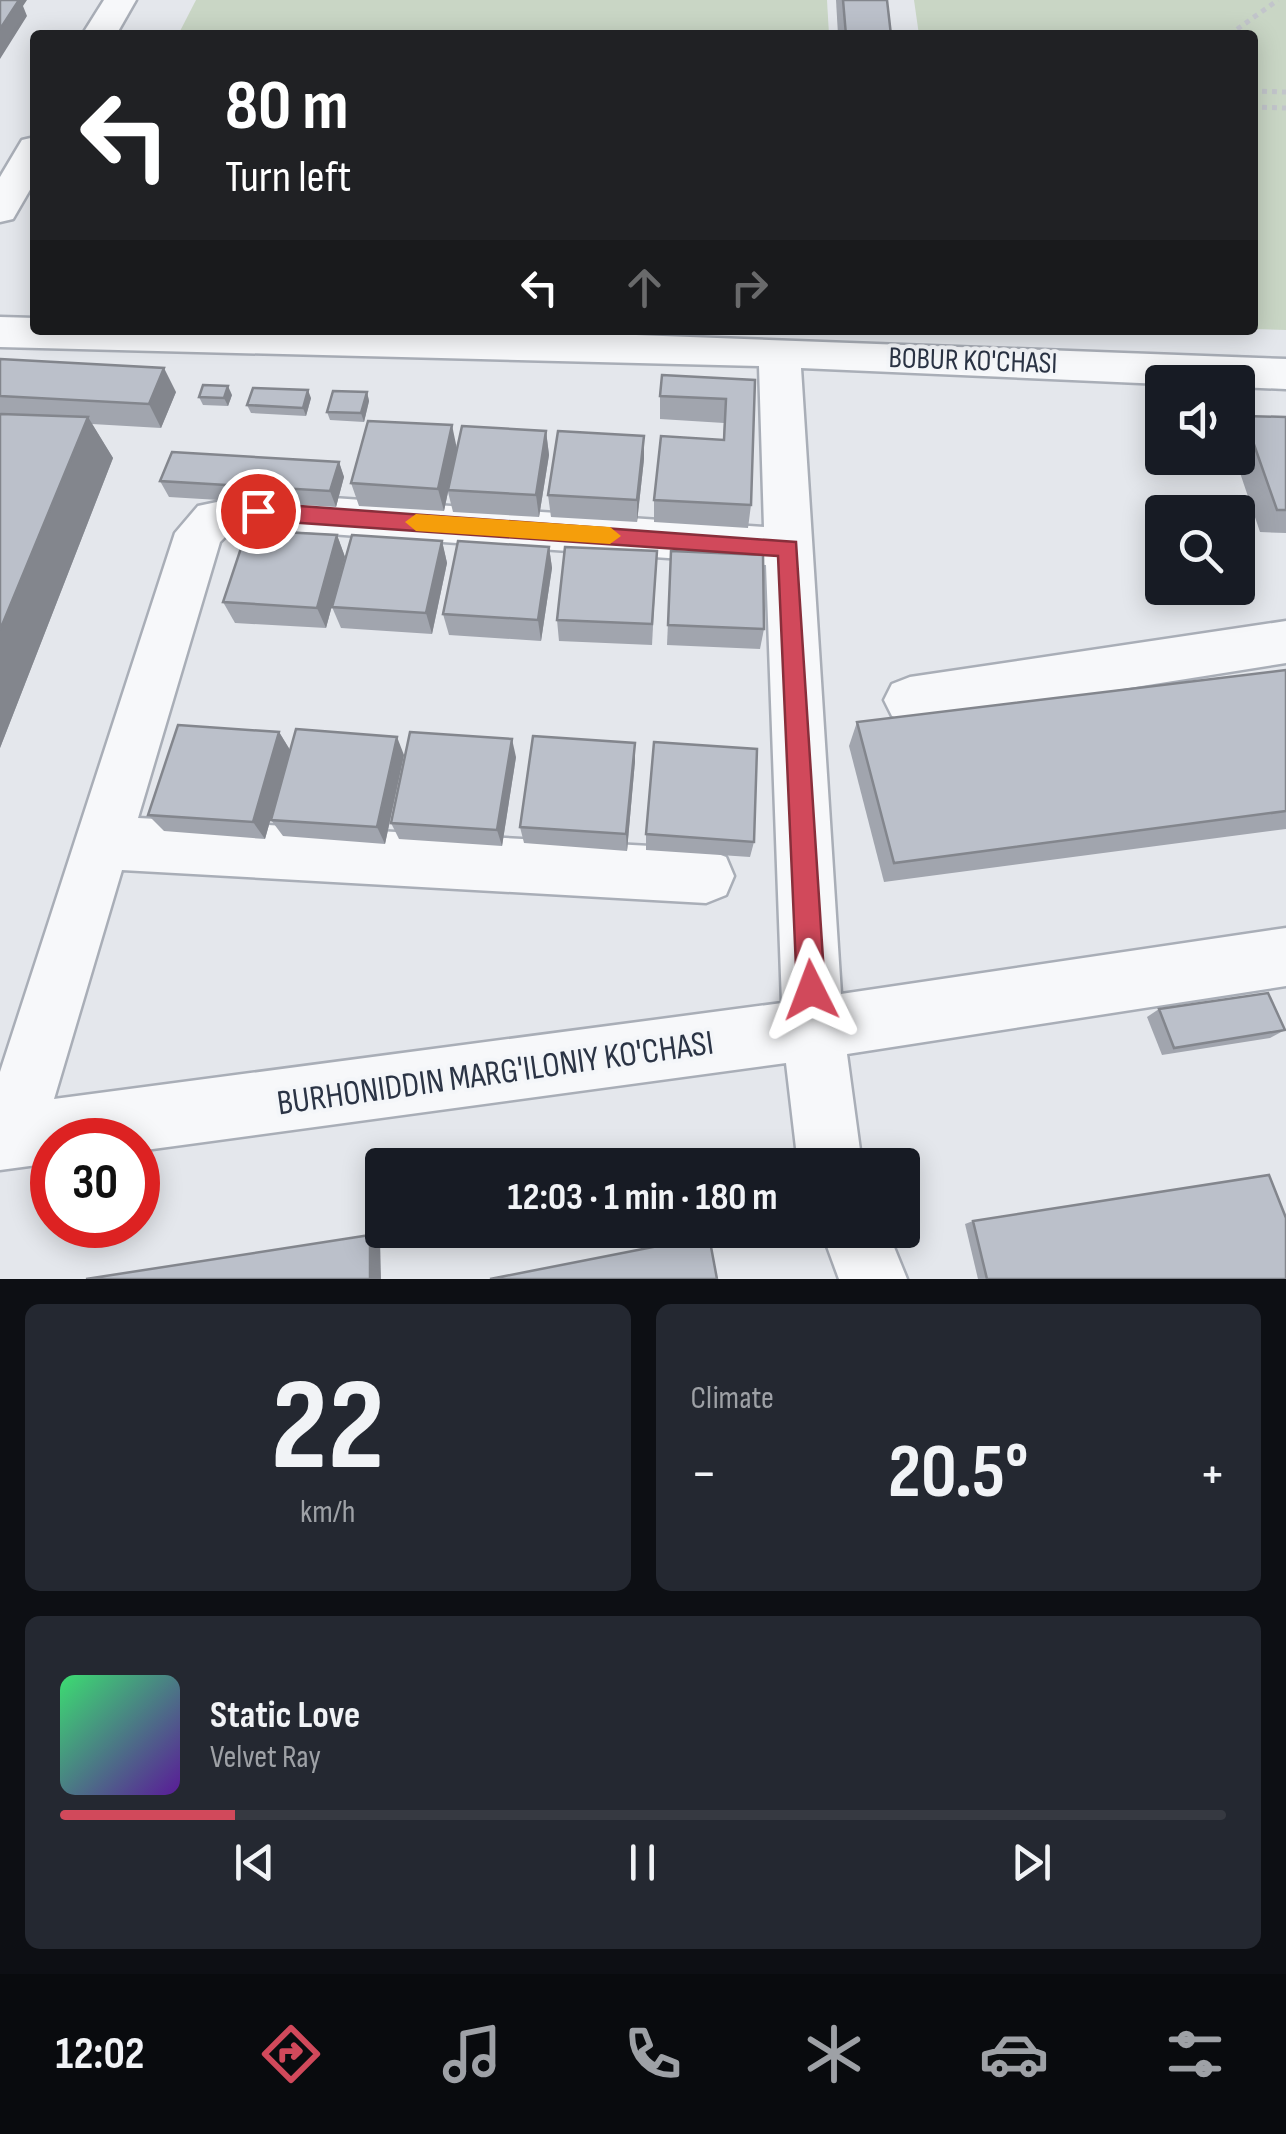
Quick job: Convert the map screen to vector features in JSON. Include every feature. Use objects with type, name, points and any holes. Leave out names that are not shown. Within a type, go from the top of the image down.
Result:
[{"type":"street","points":[[103,30],[120,0]]},
{"type":"street","points":[[0,210],[30,157]]},
{"type":"street","name":"BOBUR KO'CHASI","points":[[0,332],[30,333]]},
{"type":"street","name":"BOBUR KO'CHASI","points":[[117,335],[779,352],[1286,374]]},
{"type":"street","points":[[779,352],[813,1029],[828,1148]]},
{"type":"street","points":[[5,1137],[200,532],[214,520],[258,511],[789,548]]},
{"type":"street","points":[[910,700],[1286,642]]},
{"type":"street","points":[[101,842],[706,876]]},
{"type":"street","name":"BURHONIDDIN MARG'ILONIY KO'CHASI","points":[[5,1137],[813,1029],[1286,958]]},
{"type":"street","points":[[861,1248],[873,1279]]},
{"type":"path","points":[[1236,30],[1278,0]]},
{"type":"path","points":[[1258,91],[1286,92]]},
{"type":"path","points":[[1258,107],[1286,108]]},
{"type":"green space","points":[[196,0],[827,0],[829,30],[181,30]]},
{"type":"green space","points":[[914,0],[1286,0],[1286,330],[1258,329],[1258,30],[918,30]]},
{"type":"building","points":[[0,0],[19,0],[0,29]]},
{"type":"building","points":[[843,0],[887,0],[890,30],[846,30]]},
{"type":"building","points":[[0,359],[164,368],[149,404],[0,396]]},
{"type":"building","points":[[662,375],[755,380],[751,505],[654,500],[661,436],[724,440],[726,399],[660,396]]},
{"type":"building","points":[[203,385],[228,386],[224,398],[199,397]]},
{"type":"building","points":[[253,388],[308,390],[303,408],[247,405]]},
{"type":"building","points":[[333,391],[367,392],[361,413],[327,412]]},
{"type":"building","points":[[0,415],[88,417],[0,630]]},
{"type":"building","points":[[1255,416],[1286,417],[1286,510],[1277,510],[1255,447]]},
{"type":"building","points":[[368,421],[452,425],[438,489],[351,483]]},
{"type":"building","points":[[462,426],[546,431],[536,495],[448,490]]},
{"type":"building","points":[[558,431],[644,436],[637,500],[548,495]]},
{"type":"building","points":[[172,452],[339,462],[330,491],[160,481]]},
{"type":"building","points":[[247,530],[337,535],[317,608],[223,602]]},
{"type":"building","points":[[352,535],[442,541],[426,613],[332,607]]},
{"type":"building","points":[[458,541],[549,547],[538,620],[443,614]]},
{"type":"building","points":[[565,547],[657,551],[652,624],[557,620]]},
{"type":"building","points":[[671,551],[763,555],[764,629],[668,625]]},
{"type":"building","points":[[1286,670],[1286,811],[894,863],[857,722]]},
{"type":"building","points":[[178,725],[279,732],[253,822],[148,815]]},
{"type":"building","points":[[296,729],[397,737],[377,827],[271,820]]},
{"type":"building","points":[[410,732],[512,739],[497,830],[391,823]]},
{"type":"building","points":[[533,736],[635,743],[626,834],[520,827]]},
{"type":"building","points":[[654,742],[757,749],[754,842],[646,834]]},
{"type":"building","points":[[1268,993],[1285,1030],[1174,1048],[1159,1009]]},
{"type":"building","points":[[1269,1175],[1286,1218],[1286,1279],[987,1279],[973,1221]]},
{"type":"building","points":[[365,1236],[365,1248],[370,1248],[370,1279],[86,1279]]},
{"type":"building","points":[[648,1248],[711,1248],[717,1279],[490,1279]]},
{"type":"slow traffic","points":[[416,522],[610,536]]},
{"type":"route","points":[[258,511],[789,548],[811,990]]}]
